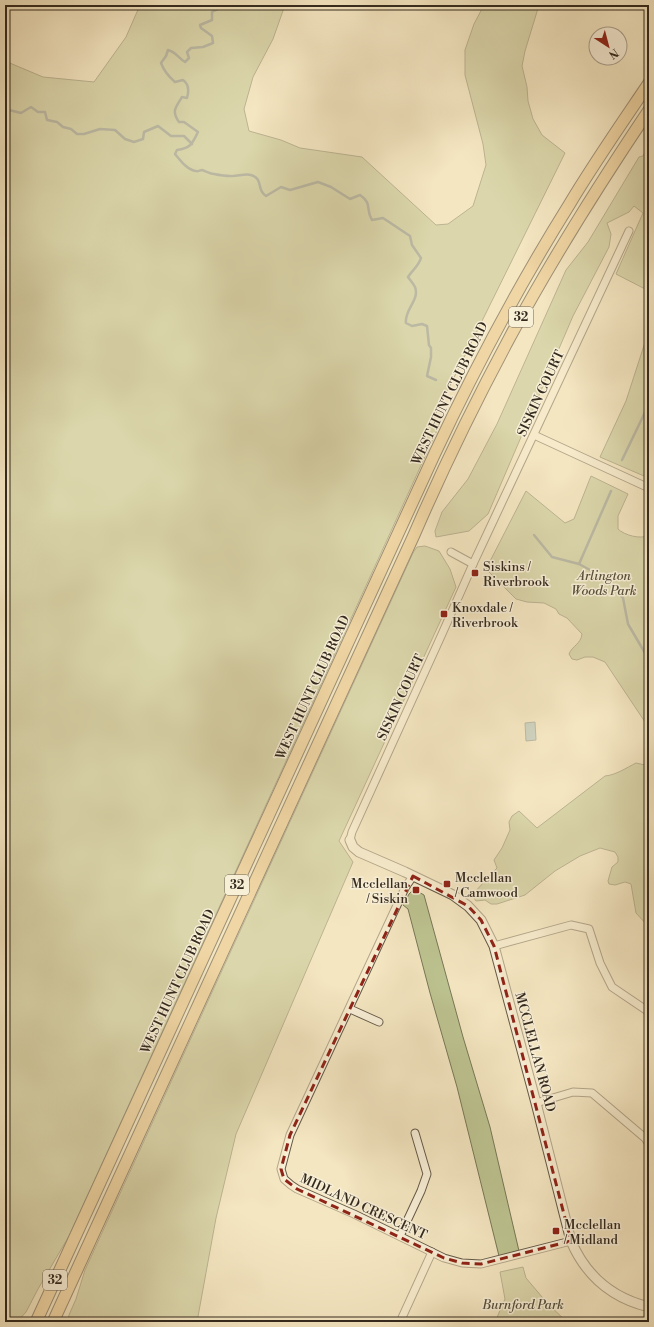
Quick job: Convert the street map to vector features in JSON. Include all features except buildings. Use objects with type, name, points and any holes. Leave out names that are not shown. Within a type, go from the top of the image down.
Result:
[{"type":"main road","name":"WEST HUNT CLUB ROAD","points":[[36,1321],[466,387],[513,300],[565,211],[649,83]]},
{"type":"main road","name":"32","points":[[53,1322],[448,458],[510,335],[540,283],[583,212],[649,110]]},
{"type":"main road","points":[[57,1322],[64,1297]]},
{"type":"street","name":"SISKIN COURT","points":[[350,840],[352,832],[473,564],[629,231]]},
{"type":"street","points":[[534,435],[649,488]]},
{"type":"street","points":[[451,552],[473,564]]},
{"type":"street","name":"MCCLELLAN ROAD","points":[[350,840],[353,847],[358,852],[454,895],[468,906],[481,920],[494,946],[571,1241],[578,1257],[588,1272],[603,1285],[619,1296],[635,1304],[649,1307]]},
{"type":"street","name":"MIDLAND CRESCENT","points":[[413,876],[405,888],[350,1009],[290,1134],[281,1169],[284,1179],[297,1189],[354,1214],[444,1258],[462,1263],[481,1264],[571,1241]]},
{"type":"street","points":[[494,946],[571,925],[589,929],[600,963],[612,987],[649,1012]]},
{"type":"street","points":[[350,1009],[379,1022]]},
{"type":"street","points":[[536,1103],[573,1092],[592,1093],[646,1138],[649,1144]]},
{"type":"street","points":[[400,1236],[421,1191],[427,1174],[415,1133]]},
{"type":"street","points":[[400,1322],[432,1252]]},
{"type":"highlighted area","points":[[413,876],[468,906],[481,920],[494,946],[571,1241],[481,1264],[462,1263],[444,1258],[297,1189],[284,1179],[281,1169],[290,1135]]},
{"type":"green space","points":[[140,5],[285,5],[273,39],[253,77],[244,109],[249,131],[281,140],[300,148],[362,157],[436,225],[448,224],[473,206],[486,165],[483,144],[465,75],[465,50],[474,24],[484,5],[539,5],[522,66],[527,87],[528,101],[533,119],[542,135],[565,153],[434,417],[439,426],[69,1236],[26,1312],[17,1322],[5,1322],[5,61],[43,77],[94,82],[126,37]]},
{"type":"green space","points":[[649,145],[649,291],[616,274],[643,213],[634,206],[629,212],[607,223],[611,234],[609,247],[573,316],[488,514],[469,531],[436,537],[435,531],[442,512],[468,479],[497,424],[566,270],[588,242],[639,157],[643,156]]},
{"type":"green space","points":[[649,330],[649,464],[644,476],[600,457],[626,401]]},
{"type":"green space","name":"Arlington Woods Park","points":[[591,476],[628,494],[618,516],[618,529],[624,533],[637,537],[649,535],[649,728],[605,662],[593,657],[585,657],[577,660],[572,659],[569,654],[580,640],[582,634],[567,618],[559,614],[556,609],[544,603],[527,602],[516,599],[486,569],[526,491],[565,523],[574,519]]},
{"type":"green space","points":[[425,546],[439,551],[450,569],[456,587],[339,841],[353,862],[236,1134],[216,1218],[197,1322],[68,1322],[69,1315],[76,1299],[85,1270],[413,553],[417,547]]},
{"type":"green space","points":[[636,763],[649,765],[649,927],[636,913],[631,884],[625,882],[615,885],[609,884],[608,881],[612,867],[618,862],[618,857],[615,852],[600,848],[580,856],[555,871],[525,895],[497,904],[491,904],[485,900],[476,901],[472,895],[497,868],[494,860],[502,848],[510,830],[509,822],[512,816],[519,811],[537,828],[605,776],[617,773]]},
{"type":"green space","points":[[412,891],[417,891],[424,895],[463,1037],[490,1127],[519,1251],[499,1256],[457,1087],[408,909],[403,905]]},
{"type":"green space","name":"Burnford Park","points":[[523,1267],[526,1278],[548,1304],[567,1322],[495,1322],[505,1299],[500,1272]]},
{"type":"water","points":[[535,722],[536,740],[526,741],[525,723]]},
{"type":"waterway","points":[[229,5],[212,12],[212,20],[200,25],[201,28],[212,36],[213,43],[203,47],[191,48],[187,52],[189,58],[185,62],[173,52],[168,50],[161,63],[170,78],[175,82],[183,80],[187,86],[187,98],[182,97],[175,109],[175,115],[179,122],[184,122],[198,132],[188,147],[177,150],[175,154],[184,164],[193,170],[202,170],[211,174],[224,176],[251,175],[257,179],[261,191],[266,196],[281,187],[290,190],[318,182],[331,187],[350,199],[360,195],[368,204],[369,213],[372,220],[383,218],[410,236],[412,245],[421,258],[408,277],[415,287],[416,292],[414,301],[407,314],[406,323],[412,326],[422,324],[427,326],[429,345],[431,348],[431,357],[427,376],[436,380]]},
{"type":"waterway","points":[[5,109],[21,113],[31,107],[38,112],[45,112],[47,120],[57,122],[63,127],[71,129],[77,134],[84,134],[100,129],[115,130],[125,139],[134,142],[143,139],[144,132],[158,126],[171,136],[184,136],[192,144]]},
{"type":"waterway","points":[[622,460],[649,404]]},
{"type":"waterway","points":[[579,564],[611,491]]},
{"type":"waterway","points":[[534,535],[552,557],[579,564],[603,577],[623,598],[628,624],[645,653],[649,656]]},
{"type":"place","name":"Siskins / Riverbrook","points":[[475,573]]},
{"type":"place","name":"Knoxdale / Riverbrook","points":[[444,614]]},
{"type":"place","name":"Mcclellan / Camwood","points":[[447,884]]},
{"type":"place","name":"Mcclellan / Siskin","points":[[416,890]]},
{"type":"place","name":"Mcclellan / Midland","points":[[556,1231]]}]
